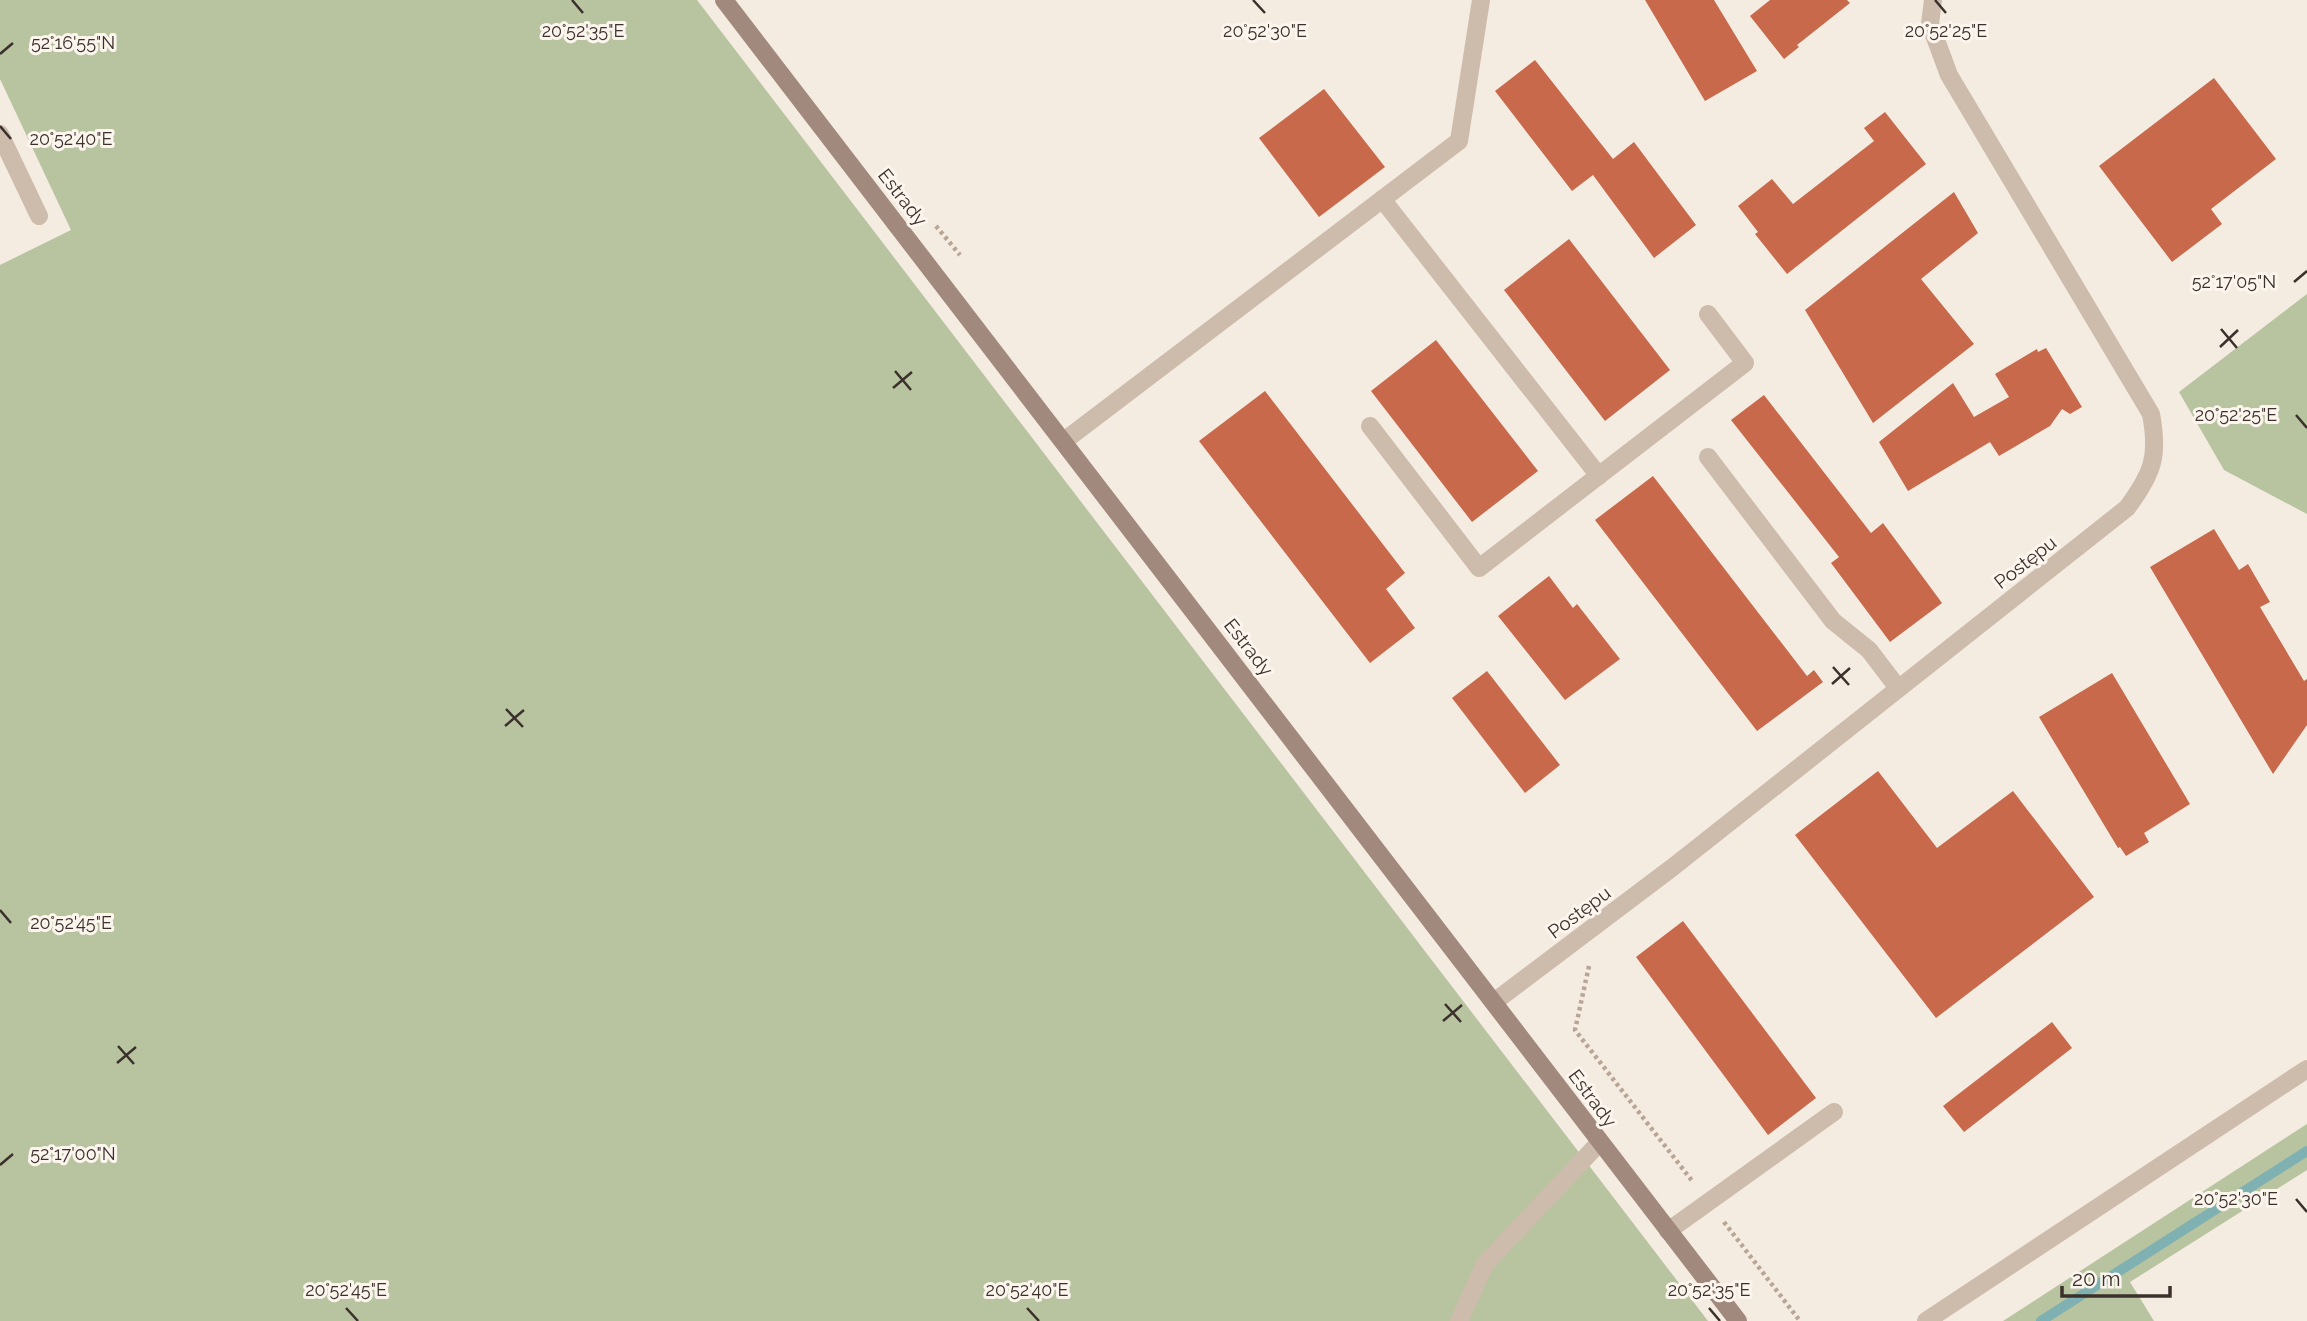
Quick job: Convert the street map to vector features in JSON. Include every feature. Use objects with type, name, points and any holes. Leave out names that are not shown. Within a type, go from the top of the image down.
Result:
[{"type":"main road","name":"Estrady","points":[[724,0],[1738,1321]]},
{"type":"street","points":[[1064,441],[1459,141],[1481,0]]},
{"type":"street","name":"Postępu","points":[[1494,1002],[1673,867],[2127,508],[2147,482],[2154,461],[2156,440],[2151,414],[1949,75],[1930,24],[1933,0]]},
{"type":"street","points":[[0,134],[38,216]]},
{"type":"street","points":[[1382,199],[1599,475]]},
{"type":"street","points":[[1370,426],[1479,568],[1745,363],[1708,314]]},
{"type":"street","points":[[1708,457],[1833,621],[1869,650],[1898,688]]},
{"type":"street","points":[[1926,1321],[2307,1069]]},
{"type":"street","points":[[1668,1231],[1834,1112]]},
{"type":"street","points":[[1459,1321],[1485,1264],[1600,1142]]},
{"type":"path","points":[[1598,960],[1587,968],[1575,1030],[1800,1321]]},
{"type":"green space","points":[[0,0],[697,0],[1708,1321],[0,1321],[0,265],[71,230],[0,79]]},
{"type":"green space","points":[[2307,294],[2307,514],[2224,470],[2179,392]]},
{"type":"green space","points":[[2307,1124],[2307,1170],[2130,1282],[2154,1321],[2003,1321]]},
{"type":"building","points":[[1645,0],[1714,0],[1757,71],[1705,101]]},
{"type":"building","points":[[1770,0],[1847,0],[1850,3],[1797,45],[1799,47],[1784,59],[1750,16]]},
{"type":"building","points":[[1535,60],[1613,159],[1634,142],[1696,225],[1654,258],[1593,175],[1572,191],[1495,91]]},
{"type":"building","points":[[2214,78],[2276,159],[2211,209],[2222,224],[2172,262],[2099,166]]},
{"type":"building","points":[[1324,89],[1385,167],[1319,217],[1259,138]]},
{"type":"building","points":[[1885,112],[1926,164],[1787,274],[1755,234],[1758,232],[1738,206],[1772,179],[1793,204],[1874,141],[1864,128]]},
{"type":"building","points":[[1954,192],[1978,233],[1921,279],[1974,344],[1873,423],[1805,310]]},
{"type":"building","points":[[1569,239],[1670,370],[1605,421],[1504,290]]},
{"type":"building","points":[[1436,340],[1538,471],[1472,522],[1371,391]]},
{"type":"building","points":[[2046,348],[2082,407],[2070,414],[2062,409],[2050,426],[1999,456],[1990,442],[1908,491],[1879,442],[1953,383],[1974,417],[2009,397],[1995,374],[2037,349],[2038,352]]},
{"type":"building","points":[[1265,391],[1405,573],[1386,589],[1415,628],[1370,663],[1199,441]]},
{"type":"building","points":[[1764,395],[1871,533],[1883,523],[1942,603],[1890,642],[1831,563],[1839,557],[1731,420]]},
{"type":"building","points":[[1653,476],[1807,676],[1814,670],[1823,682],[1757,731],[1595,520]]},
{"type":"building","points":[[2214,529],[2239,570],[2248,564],[2270,602],[2260,607],[2304,681],[2307,679],[2307,725],[2273,774],[2150,567]]},
{"type":"building","points":[[1549,576],[1573,608],[1577,604],[1620,659],[1565,700],[1498,616]]},
{"type":"building","points":[[1487,671],[1560,765],[1525,793],[1452,698]]},
{"type":"building","points":[[2112,673],[2190,804],[2144,833],[2149,842],[2126,856],[2120,847],[2118,848],[2039,717]]},
{"type":"building","points":[[1878,771],[1937,848],[2013,791],[2094,897],[1936,1018],[1795,835]]},
{"type":"building","points":[[1683,921],[1816,1098],[1768,1135],[1636,957]]},
{"type":"building","points":[[2052,1022],[2072,1048],[1964,1132],[1943,1106]]},
{"type":"waterway","points":[[2041,1321],[2307,1151]]}]
